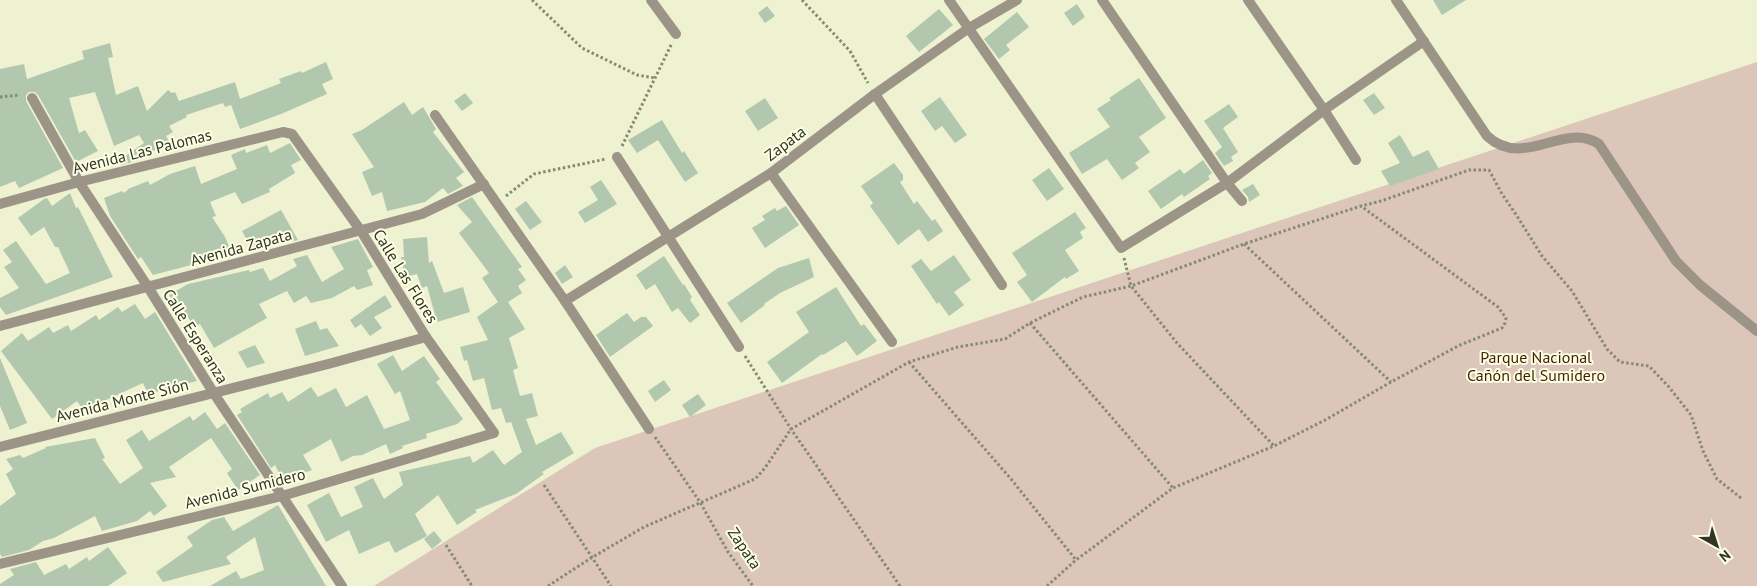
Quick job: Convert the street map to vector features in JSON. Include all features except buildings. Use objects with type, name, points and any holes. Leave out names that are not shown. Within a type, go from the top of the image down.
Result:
[{"type":"street","points":[[651,0],[676,34]]},
{"type":"street","points":[[950,0],[1121,248],[1227,183],[1324,110],[1424,41]]},
{"type":"street","name":"Zapata","points":[[565,301],[771,172],[875,94],[969,28],[1017,0]]},
{"type":"street","points":[[1102,0],[1227,183],[1242,201]]},
{"type":"street","points":[[1248,0],[1356,160]]},
{"type":"street","points":[[1396,0],[1487,136],[1496,144],[1508,148],[1521,149],[1570,138],[1584,137],[1599,144],[1676,261],[1700,285],[1757,331]]},
{"type":"street","points":[[875,94],[1002,285]]},
{"type":"street","name":"Calle Esperanza","points":[[32,98],[79,182],[148,287],[213,392],[342,586]]},
{"type":"street","points":[[435,115],[565,301],[649,429]]},
{"type":"street","name":"Avenida Las Palomas","points":[[0,204],[79,182],[283,132],[292,134]]},
{"type":"street","name":"Calle Las Flores","points":[[292,134],[360,231],[426,337],[494,433]]},
{"type":"street","points":[[616,157],[739,347]]},
{"type":"street","points":[[771,172],[892,342]]},
{"type":"street","name":"Avenida Zapata","points":[[0,326],[422,214],[484,184]]},
{"type":"street","name":"Avenida Monte Sión","points":[[0,447],[332,363],[426,337]]},
{"type":"street","name":"Avenida Sumidero","points":[[0,564],[282,496],[494,433]]},
{"type":"path","points":[[532,0],[582,48],[637,75],[655,78]]},
{"type":"path","points":[[802,0],[850,51],[875,94]]},
{"type":"path","points":[[498,203],[534,174],[616,157],[676,34]]},
{"type":"path","points":[[0,97],[22,95],[32,98]]},
{"type":"path","points":[[548,586],[644,527],[755,479],[765,468],[791,429],[909,362],[958,347],[1005,339],[1030,323],[1084,297],[1131,286],[1244,244],[1381,201],[1469,170],[1489,170],[1502,194],[1542,256],[1572,291],[1608,349],[1620,362],[1649,366],[1669,387],[1691,415],[1703,451],[1718,479],[1741,498]]},
{"type":"path","points":[[1047,586],[1076,560],[1173,488],[1274,446],[1328,419],[1460,345],[1502,328],[1506,318],[1498,308],[1361,206]]},
{"type":"path","points":[[1244,244],[1391,382]]},
{"type":"path","points":[[1121,248],[1131,286],[1177,343],[1274,446]]},
{"type":"path","points":[[1030,323],[1173,488]]},
{"type":"path","points":[[739,347],[791,429],[900,586]]},
{"type":"path","points":[[909,362],[1011,480],[1076,560]]},
{"type":"path","name":"Zapata","points":[[649,429],[700,502],[728,552],[753,586]]},
{"type":"path","points":[[544,485],[611,586]]},
{"type":"path","points":[[446,544],[472,586]]},
{"type":"green space","name":"Parque Nacional Cañón del Sumidero","points":[[1757,62],[1757,586],[374,586],[595,448]]}]
